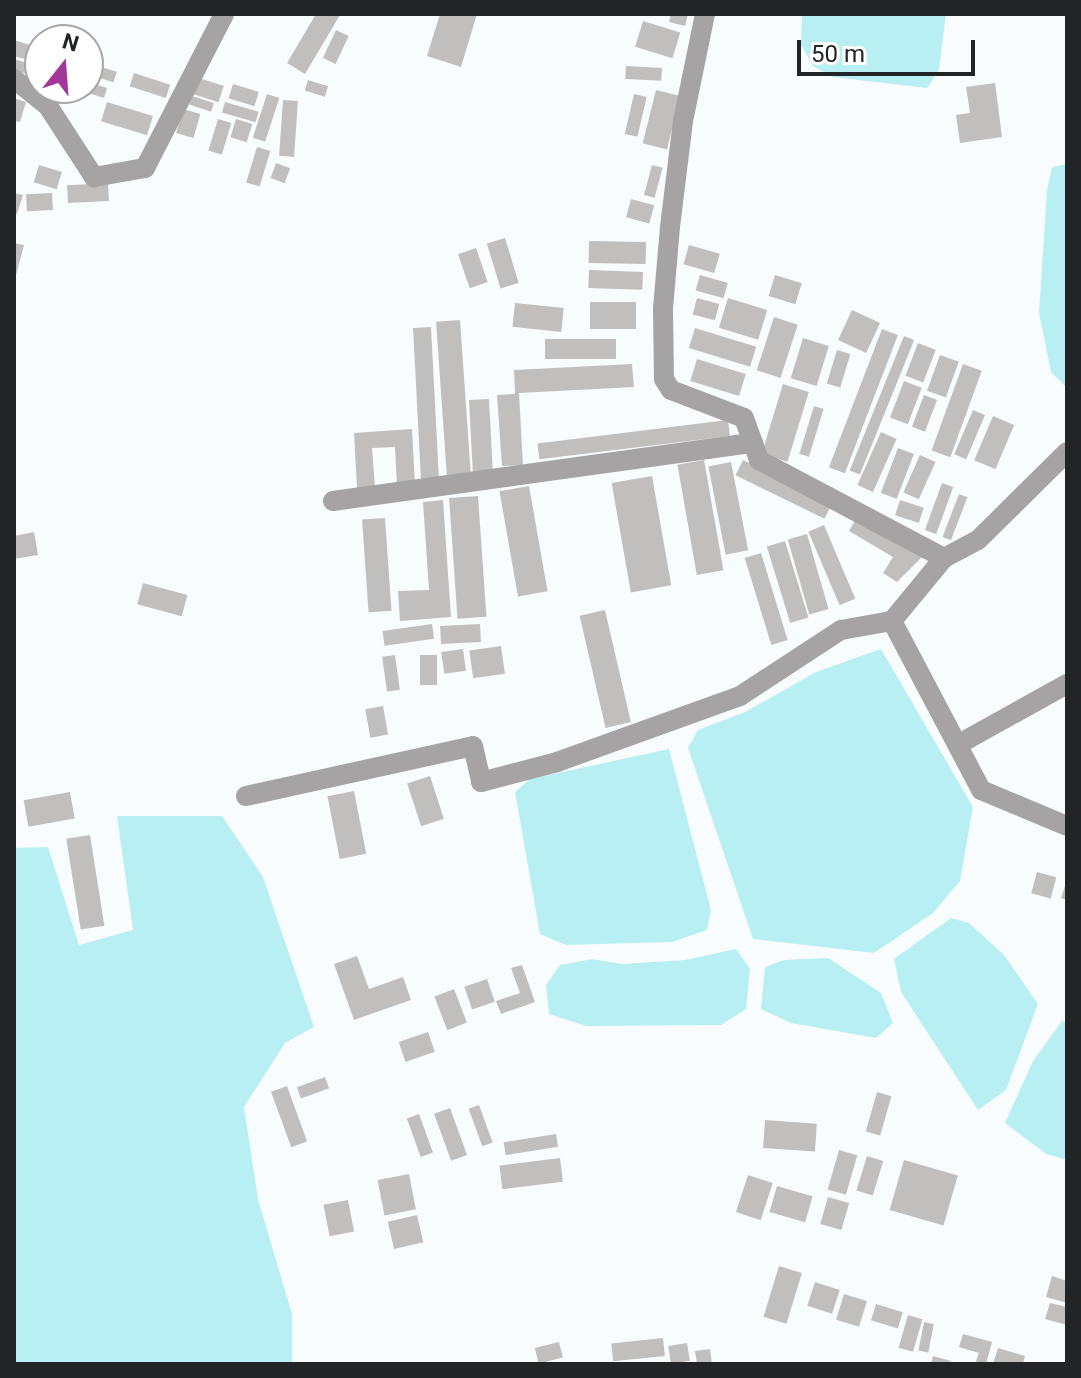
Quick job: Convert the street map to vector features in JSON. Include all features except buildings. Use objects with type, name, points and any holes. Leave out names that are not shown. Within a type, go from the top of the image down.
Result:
[{"type":"street","points":[[14,79],[48,106],[94,177],[145,168],[224,14]]},
{"type":"street","points":[[705,14],[683,121],[670,227],[663,309],[664,379],[671,390],[735,411],[750,425],[759,460],[944,558]]},
{"type":"street","points":[[333,501],[753,443]]},
{"type":"street","points":[[246,796],[473,746],[481,782],[557,762],[740,696],[841,630],[892,621],[944,558],[978,540],[1067,452]]},
{"type":"street","points":[[892,621],[981,790],[1067,826]]},
{"type":"street","points":[[959,744],[1067,684]]},
{"type":"water","points":[[802,14],[946,14],[939,70],[927,88],[833,77],[813,66],[801,45]]},
{"type":"water","points":[[1067,164],[1067,388],[1051,372],[1039,313],[1047,190],[1052,167]]},
{"type":"water","points":[[881,649],[973,807],[960,881],[933,913],[874,953],[753,939],[688,748],[698,730],[745,712],[816,672]]},
{"type":"water","points":[[669,749],[711,910],[707,930],[672,942],[566,945],[540,934],[515,792],[530,779]]},
{"type":"water","points":[[117,816],[222,816],[263,877],[314,1027],[285,1043],[244,1107],[258,1199],[292,1314],[292,1364],[14,1364],[14,848],[48,847],[79,945],[133,930]]},
{"type":"water","points":[[951,918],[969,923],[1004,955],[1038,1004],[1006,1090],[978,1110],[901,992],[894,959]]},
{"type":"water","points":[[736,949],[750,969],[746,1009],[721,1025],[586,1026],[549,1014],[546,985],[560,965],[592,959],[622,964],[685,960]]},
{"type":"water","points":[[828,958],[881,993],[893,1023],[876,1038],[791,1023],[761,1009],[765,967],[784,960]]},
{"type":"water","points":[[1062,1021],[1067,1022],[1067,1160],[1046,1154],[1005,1123],[1033,1061]]}]
